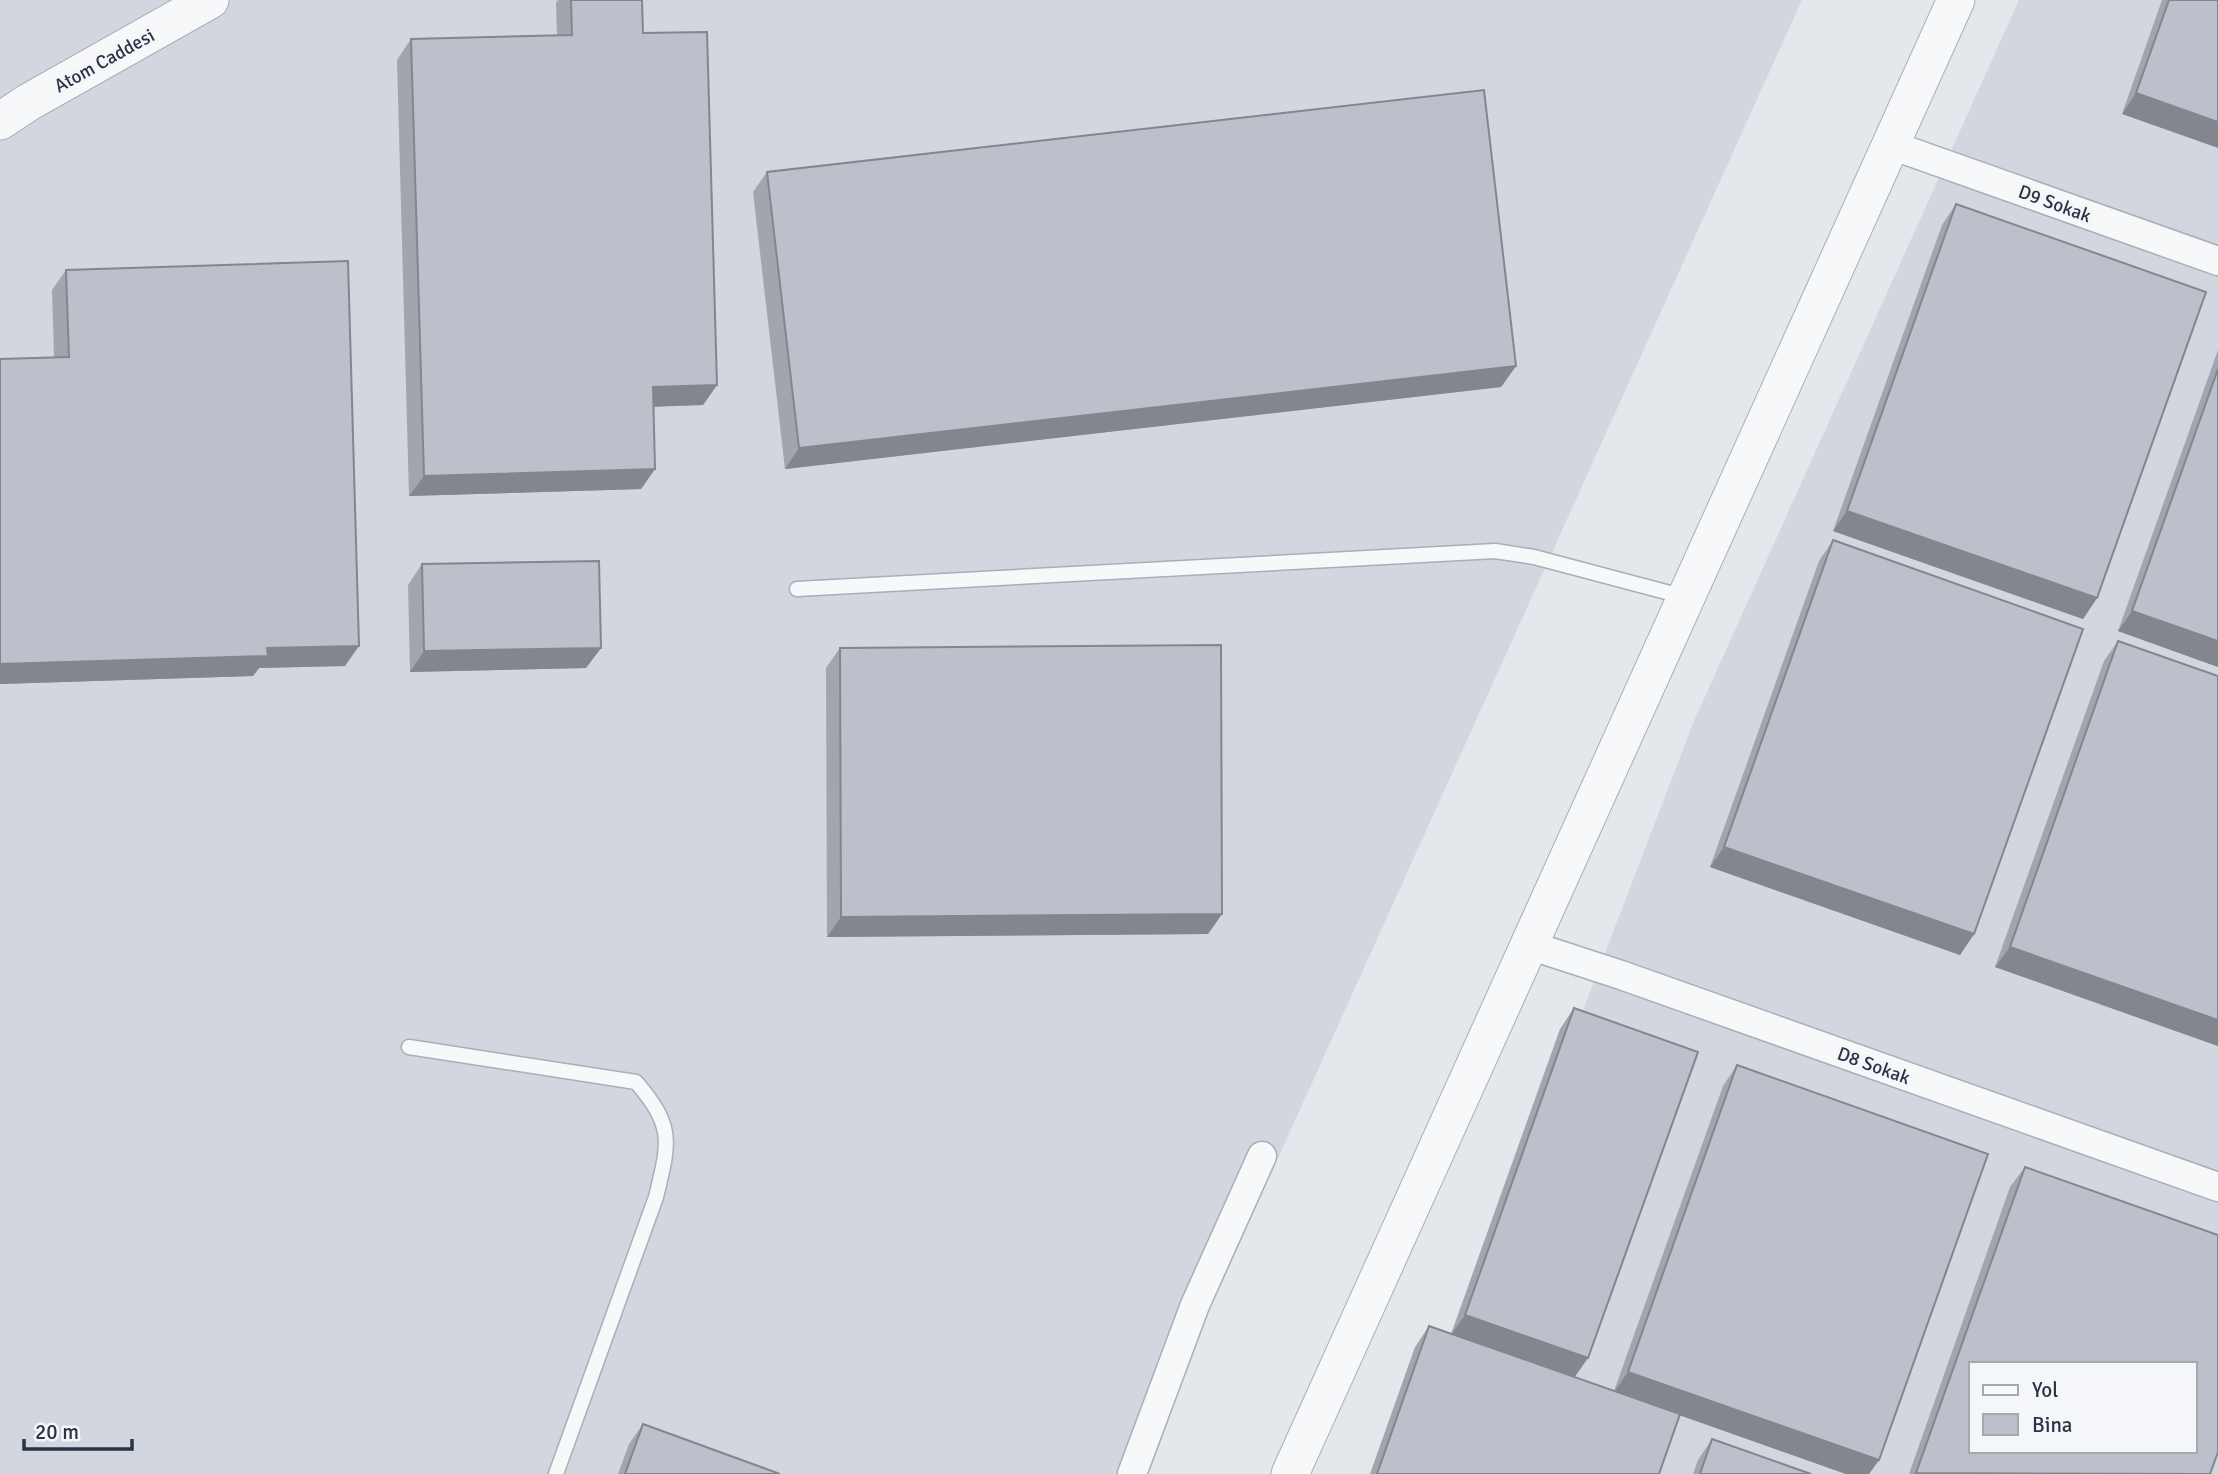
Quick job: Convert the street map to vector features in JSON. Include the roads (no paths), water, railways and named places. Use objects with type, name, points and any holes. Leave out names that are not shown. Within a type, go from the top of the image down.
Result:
[{"type":"street","name":"Atom Caddesi","points":[[0,121],[209,0]]},
{"type":"street","points":[[1290,1474],[1956,0]]},
{"type":"street","name":"D9 Sokak","points":[[1891,145],[2218,261]]},
{"type":"street","name":"D8 Sokak","points":[[1529,945],[1634,979],[2218,1187]]},
{"type":"street","points":[[1132,1474],[1195,1305],[1262,1156]]},
{"type":"lane","points":[[797,589],[1495,551],[1534,557],[1686,598]]},
{"type":"lane","points":[[409,1047],[636,1082],[654,1103],[665,1127],[667,1153],[656,1197],[556,1474]]}]
